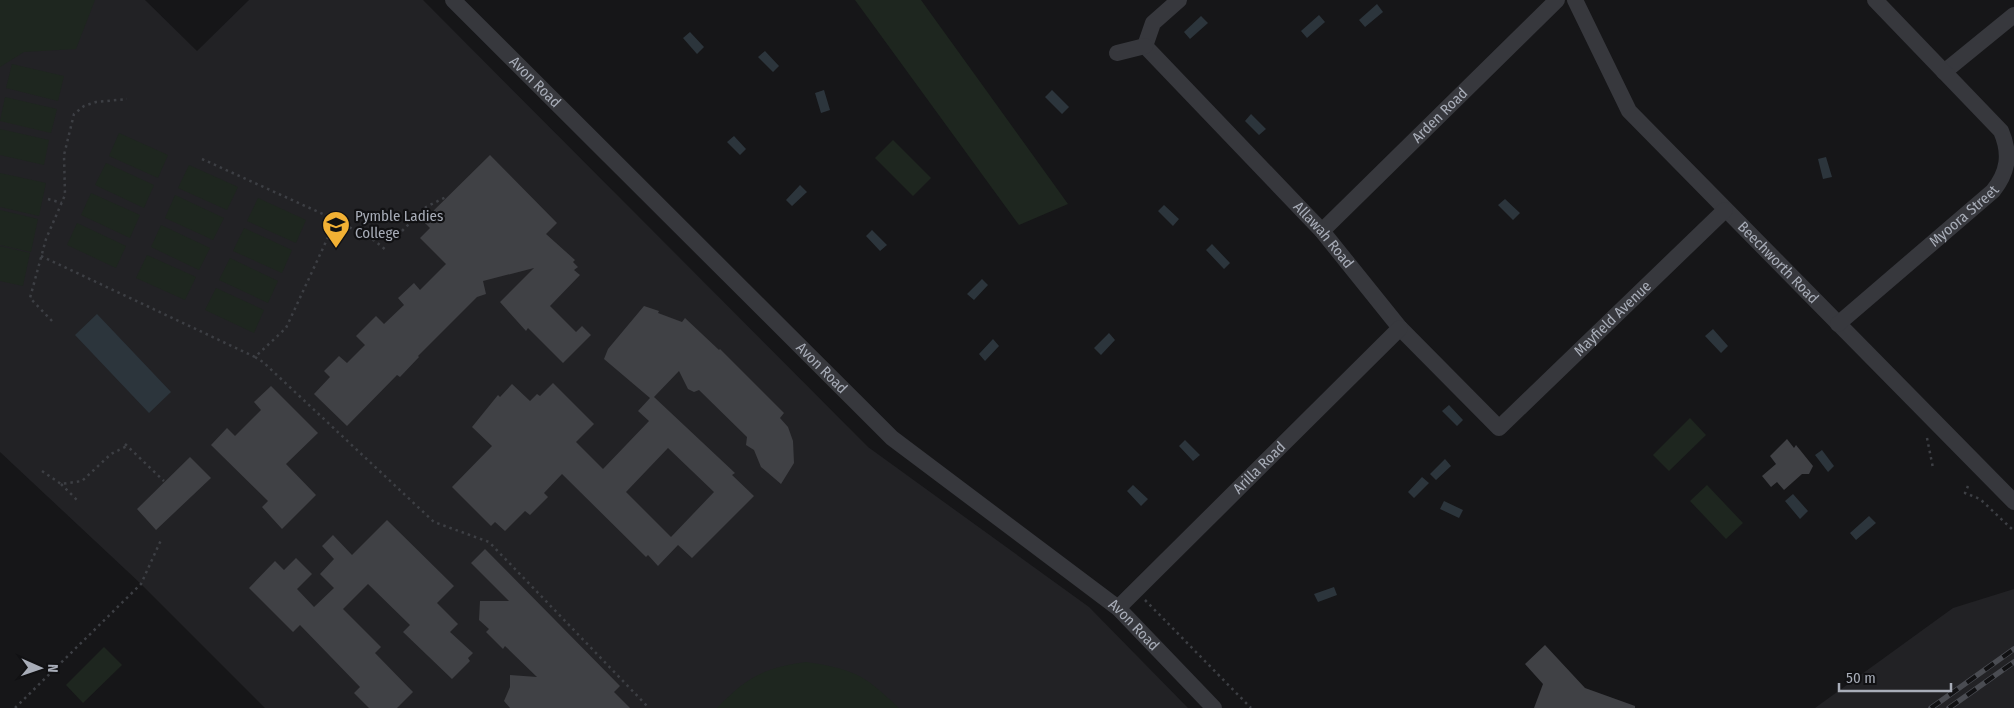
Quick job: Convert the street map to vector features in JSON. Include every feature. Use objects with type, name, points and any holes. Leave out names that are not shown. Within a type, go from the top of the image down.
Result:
[{"type":"street","name":"Avon Road","points":[[454,0],[892,438],[1118,608],[1214,708]]},
{"type":"street","points":[[1117,53],[1145,46],[1153,23],[1180,0]]},
{"type":"street","name":"Arden Road","points":[[1322,231],[1557,0]]},
{"type":"street","name":"Beechworth Road","points":[[1575,0],[1628,110],[2014,502]]},
{"type":"street","name":"Myoora Street","points":[[1838,324],[1993,191],[2006,170],[2008,158],[2007,144],[2001,131],[1875,0]]},
{"type":"street","points":[[1944,72],[2014,15]]},
{"type":"street","name":"Allawah Road","points":[[1145,46],[1322,231],[1400,328],[1499,428]]},
{"type":"street","name":"Mayfield Avenue","points":[[1499,428],[1725,210]]},
{"type":"street","name":"Arilla Road","points":[[1118,608],[1400,328]]},
{"type":"path","points":[[52,321],[30,298],[46,239],[65,195],[64,155],[74,114],[84,106],[96,102],[127,99]]},
{"type":"path","points":[[202,159],[336,220],[375,241],[387,251]]},
{"type":"path","points":[[402,231],[426,207],[446,197]]},
{"type":"path","points":[[48,199],[62,203]]},
{"type":"path","points":[[255,358],[286,328],[336,220]]},
{"type":"path","points":[[41,256],[263,362],[434,522],[489,542],[650,708]]},
{"type":"path","points":[[1929,440],[1933,468]]},
{"type":"path","points":[[61,484],[82,481],[112,454],[126,445],[164,481]]},
{"type":"path","points":[[42,471],[61,484],[79,502]]},
{"type":"path","points":[[1968,486],[1965,493],[1980,498],[2014,531]]},
{"type":"path","points":[[15,708],[140,584],[161,540]]},
{"type":"path","points":[[1143,598],[1251,708]]},
{"type":"shaded area","name":"Pymble Ladies College","points":[[0,0],[145,0],[197,51],[249,0],[423,0],[868,447],[1089,607],[1188,708],[265,708],[141,584],[0,452]]},
{"type":"shaded area","points":[[0,0],[95,0],[76,49],[24,52],[0,67]]},
{"type":"shaded area","points":[[855,0],[921,0],[1068,204],[1019,225]]},
{"type":"shaded area","points":[[1377,4],[1383,12],[1365,27],[1359,20]]},
{"type":"shaded area","points":[[1319,15],[1325,22],[1307,38],[1301,31]]},
{"type":"shaded area","points":[[1201,16],[1208,23],[1190,39],[1184,32]]},
{"type":"shaded area","points":[[690,32],[704,47],[697,54],[683,38]]},
{"type":"shaded area","points":[[765,51],[779,66],[773,72],[758,57]]},
{"type":"shaded area","points":[[12,64],[64,76],[58,101],[6,88]]},
{"type":"shaded area","points":[[824,90],[830,110],[821,113],[815,93]]},
{"type":"shaded area","points":[[1052,90],[1069,107],[1062,114],[1045,97]]},
{"type":"shaded area","points":[[5,97],[57,109],[51,133],[0,121]]},
{"type":"shaded area","points":[[1251,114],[1266,129],[1259,135],[1245,121]]},
{"type":"shaded area","points":[[0,129],[49,140],[44,165],[0,155]]},
{"type":"shaded area","points":[[119,133],[168,155],[158,178],[109,156]]},
{"type":"shaded area","points":[[734,136],[746,149],[740,155],[727,142]]},
{"type":"shaded area","points":[[893,140],[931,178],[913,196],[875,158]]},
{"type":"shaded area","points":[[1826,157],[1832,177],[1823,179],[1818,159]]},
{"type":"shaded area","points":[[106,163],[154,185],[144,208],[95,185]]},
{"type":"shaded area","points":[[189,165],[238,187],[227,210],[178,188]]},
{"type":"shaded area","points":[[0,173],[46,183],[39,216],[0,207]]},
{"type":"shaded area","points":[[800,185],[807,192],[792,206],[786,200]]},
{"type":"shaded area","points":[[91,193],[140,215],[130,238],[81,215]]},
{"type":"shaded area","points":[[175,195],[224,218],[213,240],[165,218]]},
{"type":"shaded area","points":[[258,198],[306,220],[296,243],[247,221]]},
{"type":"shaded area","points":[[1505,199],[1520,213],[1513,220],[1498,205]]},
{"type":"shaded area","points":[[1164,205],[1179,219],[1173,226],[1158,211]]},
{"type":"shaded area","points":[[0,210],[38,219],[31,252],[0,245]]},
{"type":"shaded area","points":[[77,223],[126,246],[116,268],[67,245]]},
{"type":"shaded area","points":[[161,225],[210,248],[199,270],[151,247]]},
{"type":"shaded area","points":[[244,228],[292,250],[282,273],[233,251]]},
{"type":"shaded area","points":[[872,230],[887,245],[880,251],[866,236]]},
{"type":"shaded area","points":[[1212,244],[1230,263],[1224,269],[1206,250]]},
{"type":"shaded area","points":[[0,246],[30,253],[23,286],[0,281]]},
{"type":"shaded area","points":[[147,255],[196,277],[185,300],[136,278]]},
{"type":"shaded area","points":[[230,258],[278,281],[268,303],[219,280]]},
{"type":"shaded area","points":[[982,279],[988,285],[974,300],[967,294]]},
{"type":"shaded area","points":[[216,288],[264,310],[254,333],[205,310]]},
{"type":"shaded area","points":[[97,314],[171,392],[149,413],[75,335]]},
{"type":"shaded area","points":[[1713,329],[1728,346],[1721,353],[1705,336]]},
{"type":"shaded area","points":[[1109,333],[1115,340],[1101,355],[1094,348]]},
{"type":"shaded area","points":[[993,339],[999,346],[985,361],[979,354]]},
{"type":"shaded area","points":[[1449,405],[1463,420],[1457,426],[1442,411]]},
{"type":"shaded area","points":[[1690,418],[1706,435],[1669,471],[1653,455]]},
{"type":"shaded area","points":[[1185,440],[1200,455],[1193,461],[1179,446]]},
{"type":"shaded area","points":[[1822,450],[1834,466],[1828,472],[1815,455]]},
{"type":"shaded area","points":[[1445,459],[1451,466],[1436,480],[1430,474]]},
{"type":"shaded area","points":[[1422,477],[1429,483],[1414,498],[1408,492]]},
{"type":"shaded area","points":[[1133,485],[1148,499],[1141,506],[1127,491]]},
{"type":"shaded area","points":[[1707,485],[1743,523],[1726,539],[1690,501]]},
{"type":"shaded area","points":[[1793,494],[1808,511],[1800,519],[1785,501]]},
{"type":"shaded area","points":[[1444,501],[1463,510],[1459,518],[1440,509]]},
{"type":"shaded area","points":[[1869,516],[1876,523],[1856,540],[1850,533]]},
{"type":"shaded area","points":[[1334,587],[1337,595],[1318,602],[1314,594]]},
{"type":"shaded area","points":[[2014,589],[2014,708],[1815,708],[1953,608]]},
{"type":"shaded area","points":[[104,647],[122,665],[83,703],[66,685]]},
{"type":"shaded area","points":[[806,662],[830,666],[855,674],[873,685],[899,708],[717,708],[747,681],[778,667]]},
{"type":"building","points":[[490,155],[557,223],[546,234],[575,260],[573,262],[578,267],[574,270],[580,275],[550,306],[576,332],[582,326],[591,335],[563,363],[528,328],[526,331],[500,302],[534,268],[483,281],[486,294],[477,297],[418,356],[400,377],[397,375],[347,426],[314,394],[330,377],[324,371],[339,356],[347,363],[365,345],[356,336],[376,316],[384,324],[404,305],[398,298],[414,283],[420,290],[446,264],[420,238],[430,228],[423,221]]},
{"type":"building","points":[[644,306],[682,322],[685,318],[720,349],[784,413],[780,418],[788,427],[793,441],[794,463],[781,484],[761,467],[754,450],[746,445],[747,437],[699,390],[694,392],[688,389],[679,371],[654,397],[735,473],[732,475],[754,496],[692,558],[678,545],[658,566],[648,555],[646,557],[562,474],[544,493],[548,497],[530,515],[525,511],[505,531],[495,522],[491,526],[452,487],[492,446],[472,427],[498,395],[500,397],[512,384],[530,401],[537,394],[540,396],[553,383],[594,424],[576,442],[603,469],[649,421],[638,411],[650,398],[604,359],[608,349]],"holes":[[[668,448],[714,492],[671,537],[626,492]]]},
{"type":"building","points":[[271,386],[318,433],[286,464],[316,495],[282,529],[262,507],[268,501],[211,445],[227,428],[235,436],[261,410],[254,402]]},
{"type":"building","points":[[1787,439],[1794,448],[1796,445],[1813,466],[1809,474],[1802,474],[1784,490],[1777,482],[1771,487],[1762,476],[1776,464],[1770,456]]},
{"type":"building","points":[[190,457],[211,478],[156,530],[137,509]]},
{"type":"building","points":[[387,520],[454,586],[437,603],[458,624],[450,632],[473,653],[468,658],[470,661],[452,679],[403,632],[410,625],[368,584],[343,609],[381,647],[375,653],[413,692],[397,708],[369,708],[354,693],[360,687],[300,625],[293,632],[249,588],[275,561],[284,570],[296,558],[312,574],[297,589],[314,607],[334,588],[320,574],[334,559],[322,546],[333,535],[352,555]]},
{"type":"building","points":[[485,549],[620,686],[614,692],[630,708],[510,708],[504,701],[510,687],[510,675],[537,677],[505,646],[503,649],[486,632],[489,629],[479,620],[480,601],[509,601],[471,563]]},
{"type":"building","points":[[1545,645],[1585,688],[1635,706],[1635,708],[1534,708],[1543,684],[1525,664]]},
{"type":"railway","points":[[1931,708],[2014,649]]},
{"type":"railway","points":[[1949,708],[2014,662]]},
{"type":"place","name":"Pymble Ladies College","points":[[336,249]]}]
